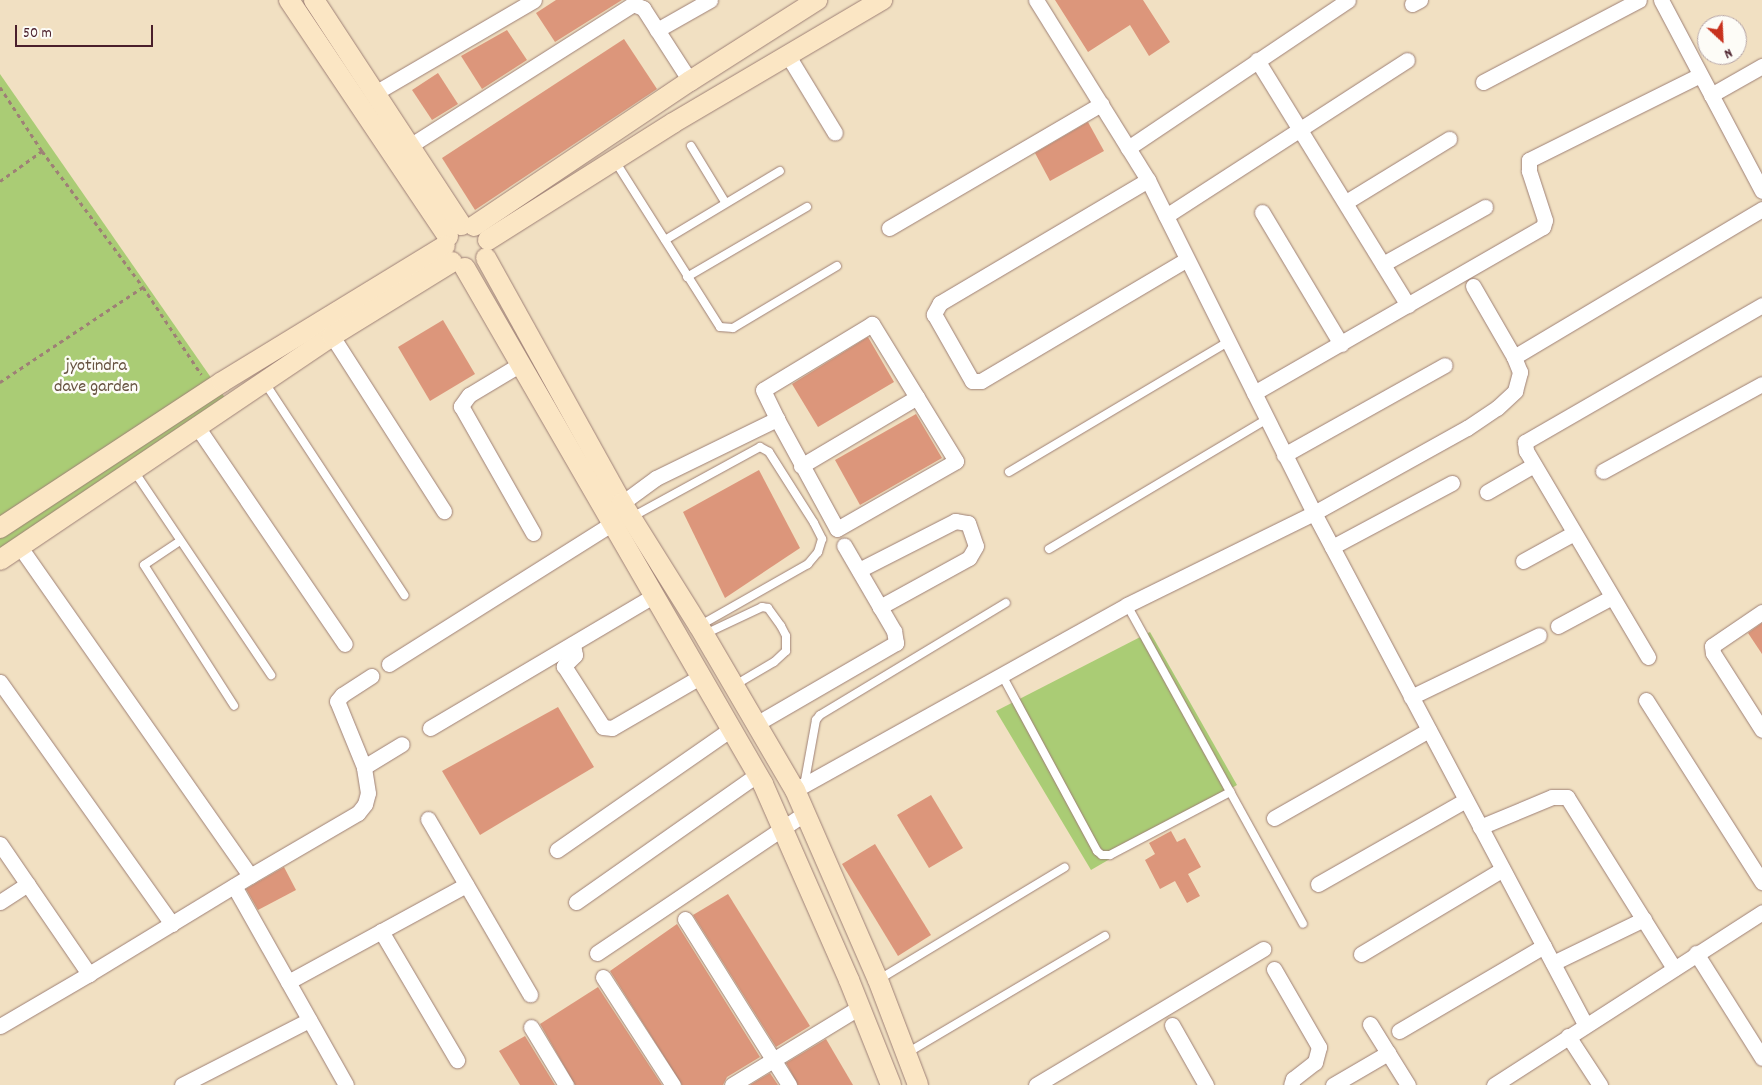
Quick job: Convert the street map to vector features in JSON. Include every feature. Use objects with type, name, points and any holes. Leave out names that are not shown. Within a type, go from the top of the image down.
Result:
[{"type":"street","points":[[289,0],[458,244],[478,266],[487,249],[614,159],[787,54],[882,0]]},
{"type":"street","points":[[314,0],[411,145],[519,365],[757,775],[860,1007],[891,1085]]},
{"type":"street","points":[[375,93],[534,0]]},
{"type":"street","points":[[657,30],[710,0]]},
{"type":"street","points":[[1036,0],[1148,180],[1314,513],[1585,1024]]},
{"type":"street","points":[[1128,148],[1348,0]]},
{"type":"street","points":[[1483,82],[1640,0]]},
{"type":"street","points":[[1661,0],[1711,95],[1756,166],[1762,191]]},
{"type":"street","points":[[0,560],[332,336],[458,244],[690,81],[810,2]]},
{"type":"street","points":[[411,145],[633,4],[643,8],[690,81]]},
{"type":"street","points":[[787,54],[835,133]]},
{"type":"street","points":[[1257,60],[1302,130],[1408,305]]},
{"type":"street","points":[[1166,216],[1302,130],[1407,60]]},
{"type":"street","points":[[1711,95],[1762,66]]},
{"type":"street","points":[[1254,394],[1546,224],[1528,165],[1534,156],[1700,75]]},
{"type":"street","points":[[890,228],[1101,104]]},
{"type":"street","points":[[1346,202],[1448,139]]},
{"type":"street","points":[[1148,180],[940,303],[934,314],[972,381],[981,381],[1187,259]]},
{"type":"street","points":[[1384,264],[1485,208]]},
{"type":"street","points":[[1514,357],[1762,209]]},
{"type":"street","points":[[1262,212],[1341,344]]},
{"type":"street","points":[[0,528],[211,389],[458,244],[487,249]]},
{"type":"street","points":[[487,249],[626,510],[756,724],[799,789],[805,813],[878,980],[918,1085]]},
{"type":"street","points":[[799,789],[1003,677],[1127,605],[1314,513],[1497,408],[1519,383],[1520,372],[1514,357],[1473,286]]},
{"type":"street","points":[[1648,658],[1526,451],[1525,442],[1533,434],[1762,305]]},
{"type":"street","points":[[872,324],[917,397],[956,461],[837,530],[801,466],[762,390],[872,324]]},
{"type":"street","points":[[332,336],[444,511]]},
{"type":"street","points":[[519,365],[469,396],[461,406],[533,533]]},
{"type":"street","points":[[1284,454],[1446,365]]},
{"type":"street","points":[[1603,470],[1762,384]]},
{"type":"street","points":[[801,466],[917,397]]},
{"type":"street","points":[[626,510],[656,478],[777,419]]},
{"type":"street","points":[[198,428],[345,644]]},
{"type":"street","points":[[1487,492],[1534,465]]},
{"type":"street","points":[[1332,547],[1452,483]]},
{"type":"street","points":[[858,570],[955,520],[968,523],[976,546],[969,558],[880,607]]},
{"type":"street","points":[[389,664],[611,524]]},
{"type":"street","points":[[1522,561],[1574,533]]},
{"type":"street","points":[[756,724],[891,649],[896,643],[894,631],[844,545]]},
{"type":"street","points":[[20,547],[250,876]]},
{"type":"street","points":[[430,728],[654,596]]},
{"type":"street","points":[[1558,626],[1612,598]]},
{"type":"street","points":[[1762,612],[1712,646],[1713,653],[1762,730]]},
{"type":"street","points":[[1411,697],[1539,635]]},
{"type":"street","points":[[573,644],[576,652],[564,666],[603,728],[612,728],[700,677]]},
{"type":"street","points":[[0,1026],[358,813],[365,804],[368,793],[364,767],[337,701],[342,695],[371,676]]},
{"type":"street","points":[[0,682],[172,924]]},
{"type":"street","points":[[1646,700],[1762,882]]},
{"type":"street","points":[[557,850],[731,729]]},
{"type":"street","points":[[1274,818],[1429,730]]},
{"type":"street","points":[[364,767],[402,744]]},
{"type":"street","points":[[576,902],[757,775]]},
{"type":"street","points":[[1480,827],[1552,798],[1567,797],[1674,968]]},
{"type":"street","points":[[1318,884],[1466,800]]},
{"type":"street","points":[[597,953],[805,813]]},
{"type":"street","points":[[428,819],[530,994]]},
{"type":"street","points":[[0,844],[89,974]]},
{"type":"street","points":[[1361,954],[1503,869]]},
{"type":"street","points":[[0,902],[28,884]]},
{"type":"street","points":[[288,982],[466,884]]},
{"type":"street","points":[[234,886],[346,1085]]},
{"type":"street","points":[[1494,1085],[1585,1024],[1762,912]]},
{"type":"street","points":[[686,919],[789,1085]]},
{"type":"street","points":[[1553,963],[1644,919]]},
{"type":"street","points":[[381,931],[457,1060]]},
{"type":"street","points":[[1399,1031],[1544,946]]},
{"type":"street","points":[[1036,1085],[1263,949]]},
{"type":"street","points":[[1696,953],[1762,1058]]},
{"type":"street","points":[[1274,969],[1319,1047],[1315,1062],[1293,1079],[1291,1085]]},
{"type":"street","points":[[604,977],[673,1085]]},
{"type":"street","points":[[732,1085],[860,1007]]},
{"type":"street","points":[[182,1085],[309,1020]]},
{"type":"street","points":[[1370,1024],[1408,1085]]},
{"type":"street","points":[[1172,1025],[1206,1085]]},
{"type":"street","points":[[531,1027],[566,1085]]},
{"type":"street","points":[[1568,1036],[1600,1085]]},
{"type":"street","points":[[1333,1085],[1388,1053]]},
{"type":"lane","points":[[691,146],[725,202]]},
{"type":"lane","points":[[614,159],[715,321],[727,330],[836,266]]},
{"type":"lane","points":[[665,240],[725,202],[780,171]]},
{"type":"lane","points":[[688,277],[808,207]]},
{"type":"lane","points":[[1009,472],[1228,342]]},
{"type":"lane","points":[[264,382],[404,595]]},
{"type":"lane","points":[[1049,549],[1267,419]]},
{"type":"lane","points":[[626,510],[760,447],[769,452],[814,523],[822,539],[818,552],[808,564],[701,631]]},
{"type":"lane","points":[[134,471],[272,675]]},
{"type":"lane","points":[[180,541],[144,566],[234,706]]},
{"type":"lane","points":[[799,789],[814,726],[820,715],[1006,603]]},
{"type":"lane","points":[[1127,605],[1303,924]]},
{"type":"lane","points":[[701,631],[762,607],[768,608],[778,620],[786,636],[786,650],[774,662],[733,686]]},
{"type":"lane","points":[[1003,677],[1096,851],[1102,855],[1110,855],[1230,792]]},
{"type":"lane","points":[[878,980],[1065,867]]},
{"type":"lane","points":[[906,1054],[1105,936]]},
{"type":"path","points":[[0,87],[42,151],[143,287],[211,389]]},
{"type":"path","points":[[0,181],[42,151]]},
{"type":"path","points":[[0,382],[143,287]]},
{"type":"green space","name":"jyotindra dave garden","points":[[0,74],[230,405],[0,558]]},
{"type":"green space","points":[[1150,632],[1237,785],[1091,870],[996,711]]},
{"type":"building","points":[[556,0],[622,0],[555,42],[536,13]]},
{"type":"building","points":[[1055,0],[1143,0],[1170,42],[1149,56],[1130,25],[1088,52]]},
{"type":"building","points":[[507,30],[527,60],[482,89],[461,56]]},
{"type":"building","points":[[624,39],[657,89],[475,210],[442,158]]},
{"type":"building","points":[[438,73],[458,104],[432,120],[412,90]]},
{"type":"building","points":[[1088,122],[1104,151],[1050,181],[1035,153]]},
{"type":"building","points":[[443,320],[475,374],[430,401],[398,347]]},
{"type":"building","points":[[868,337],[894,382],[818,427],[792,384]]},
{"type":"building","points":[[916,414],[942,458],[860,505],[835,460]]},
{"type":"building","points":[[759,470],[800,548],[725,598],[683,512]]},
{"type":"building","points":[[1762,623],[1762,654],[1748,633]]},
{"type":"building","points":[[558,707],[594,767],[480,835],[442,771]]},
{"type":"building","points":[[931,795],[963,848],[929,868],[897,815]]},
{"type":"building","points":[[1171,831],[1177,842],[1185,838],[1201,867],[1188,874],[1200,896],[1187,903],[1175,881],[1160,889],[1145,860],[1155,854],[1149,843]]},
{"type":"building","points":[[875,844],[931,935],[898,956],[842,864]]},
{"type":"building","points":[[284,867],[296,890],[258,910],[246,889]]},
{"type":"building","points":[[728,894],[810,1026],[776,1047],[693,915]]},
{"type":"building","points":[[677,924],[760,1057],[727,1077],[723,1085],[682,1085],[610,971]]},
{"type":"building","points":[[598,987],[662,1085],[575,1085],[540,1024]]},
{"type":"building","points":[[525,1036],[555,1085],[520,1085],[499,1051]]},
{"type":"building","points":[[826,1039],[853,1085],[798,1085],[786,1063]]},
{"type":"building","points":[[770,1073],[778,1085],[750,1085]]}]
